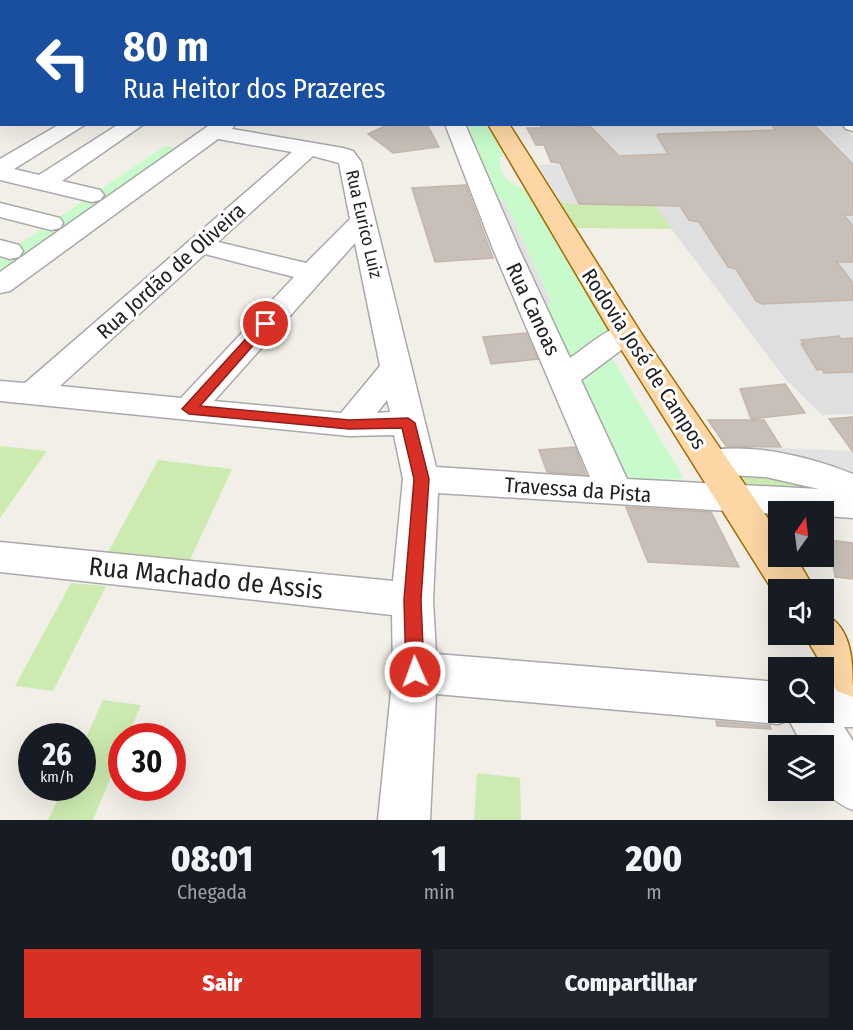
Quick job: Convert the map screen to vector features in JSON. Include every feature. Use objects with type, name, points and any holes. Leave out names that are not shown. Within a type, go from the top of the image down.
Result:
[{"type":"main road","name":"Rodovia José de Campos","points":[[499,126],[626,333],[788,579]]},
{"type":"main road","points":[[832,645],[853,677]]},
{"type":"street","points":[[43,183],[131,126]]},
{"type":"street","name":"Rua Canoas","points":[[455,126],[506,249],[615,492]]},
{"type":"street","points":[[0,168],[72,127]]},
{"type":"street","points":[[3,252],[51,223],[165,146],[211,127]]},
{"type":"street","points":[[0,285],[189,151],[211,127]]},
{"type":"street","name":"Rua Eurico Luiz","points":[[211,127],[335,153],[345,156],[350,162],[421,479],[412,600],[415,672],[404,820]]},
{"type":"street","points":[[0,144],[29,151]]},
{"type":"street","points":[[165,146],[189,151]]},
{"type":"street","name":"Rua Jordão de Oliveira","points":[[32,394],[309,148]]},
{"type":"street","points":[[0,173],[92,195]]},
{"type":"street","points":[[0,210],[51,223]]},
{"type":"street","points":[[189,409],[363,220]]},
{"type":"street","points":[[200,244],[312,273]]},
{"type":"street","points":[[564,377],[626,333]]},
{"type":"street","points":[[349,425],[396,367]]},
{"type":"street","points":[[0,391],[349,425],[408,423]]},
{"type":"street","points":[[711,462],[746,461],[784,465],[819,474],[853,488]]},
{"type":"street","name":"Travessa da Pista","points":[[421,479],[735,499],[853,504]]},
{"type":"street","name":"Rua Machado de Assis","points":[[0,557],[412,600]]},
{"type":"street","points":[[415,672],[768,702]]},
{"type":"street","points":[[834,706],[853,706]]},
{"type":"street","points":[[816,723],[853,786]]},
{"type":"shaded area","points":[[590,126],[842,126],[853,136],[853,414],[822,415],[787,381],[606,143]]},
{"type":"shaded area","points":[[599,163],[570,184],[579,204],[561,203],[538,165]]},
{"type":"shaded area","points":[[504,200],[552,303],[531,304],[487,201]]},
{"type":"shaded area","points":[[726,446],[853,451],[853,475],[834,467],[782,453],[734,452]]},
{"type":"green space","points":[[458,126],[499,126],[512,149],[500,158],[501,173],[510,182],[543,199],[626,333],[564,377],[531,304],[552,302],[504,200],[487,201]]},
{"type":"green space","points":[[165,146],[189,151],[0,285],[0,257]]},
{"type":"green space","points":[[561,203],[654,205],[672,229],[576,228]]},
{"type":"green space","points":[[610,354],[684,479],[623,481],[578,377]]},
{"type":"green space","points":[[0,446],[47,451],[0,518]]},
{"type":"green space","points":[[158,460],[232,469],[189,562],[106,556]]},
{"type":"green space","points":[[735,472],[818,485],[744,489]]},
{"type":"green space","points":[[71,583],[106,586],[53,691],[15,686]]},
{"type":"green space","points":[[103,700],[141,705],[133,723],[108,723],[108,784],[93,820],[48,820],[57,801],[96,801],[96,723],[93,723]]},
{"type":"green space","points":[[477,773],[520,778],[521,820],[474,820]]},
{"type":"building","points":[[385,126],[428,126],[439,147],[393,153],[368,134]]},
{"type":"building","points":[[541,126],[591,127],[619,156],[668,154],[658,134],[775,130],[772,126],[815,126],[853,164],[853,215],[844,215],[853,226],[853,262],[837,262],[853,283],[853,300],[762,304],[756,301],[736,269],[728,267],[699,222],[689,220],[680,206],[579,204],[560,163],[551,162],[544,145],[536,145],[527,128],[542,128]]},
{"type":"building","points":[[466,185],[493,258],[435,262],[412,188]]},
{"type":"building","points":[[526,333],[538,359],[491,364],[483,337]]},
{"type":"building","points":[[839,336],[841,339],[853,338],[853,372],[824,373],[822,369],[817,370],[801,344],[804,344],[801,340]]},
{"type":"building","points":[[785,384],[805,413],[751,419],[740,389]]},
{"type":"building","points":[[853,417],[853,452],[829,419]]},
{"type":"building","points":[[708,420],[764,420],[781,447],[726,446]]},
{"type":"building","points":[[575,447],[586,475],[547,472],[539,450]]},
{"type":"building","points":[[626,507],[711,512],[739,567],[648,562]]},
{"type":"building","points":[[834,541],[853,543],[853,579],[835,577]]},
{"type":"building","points":[[716,721],[770,726],[771,729],[717,726]]},
{"type":"route","points":[[266,324],[189,409],[349,425],[408,423],[421,479],[412,600],[415,672]]}]
